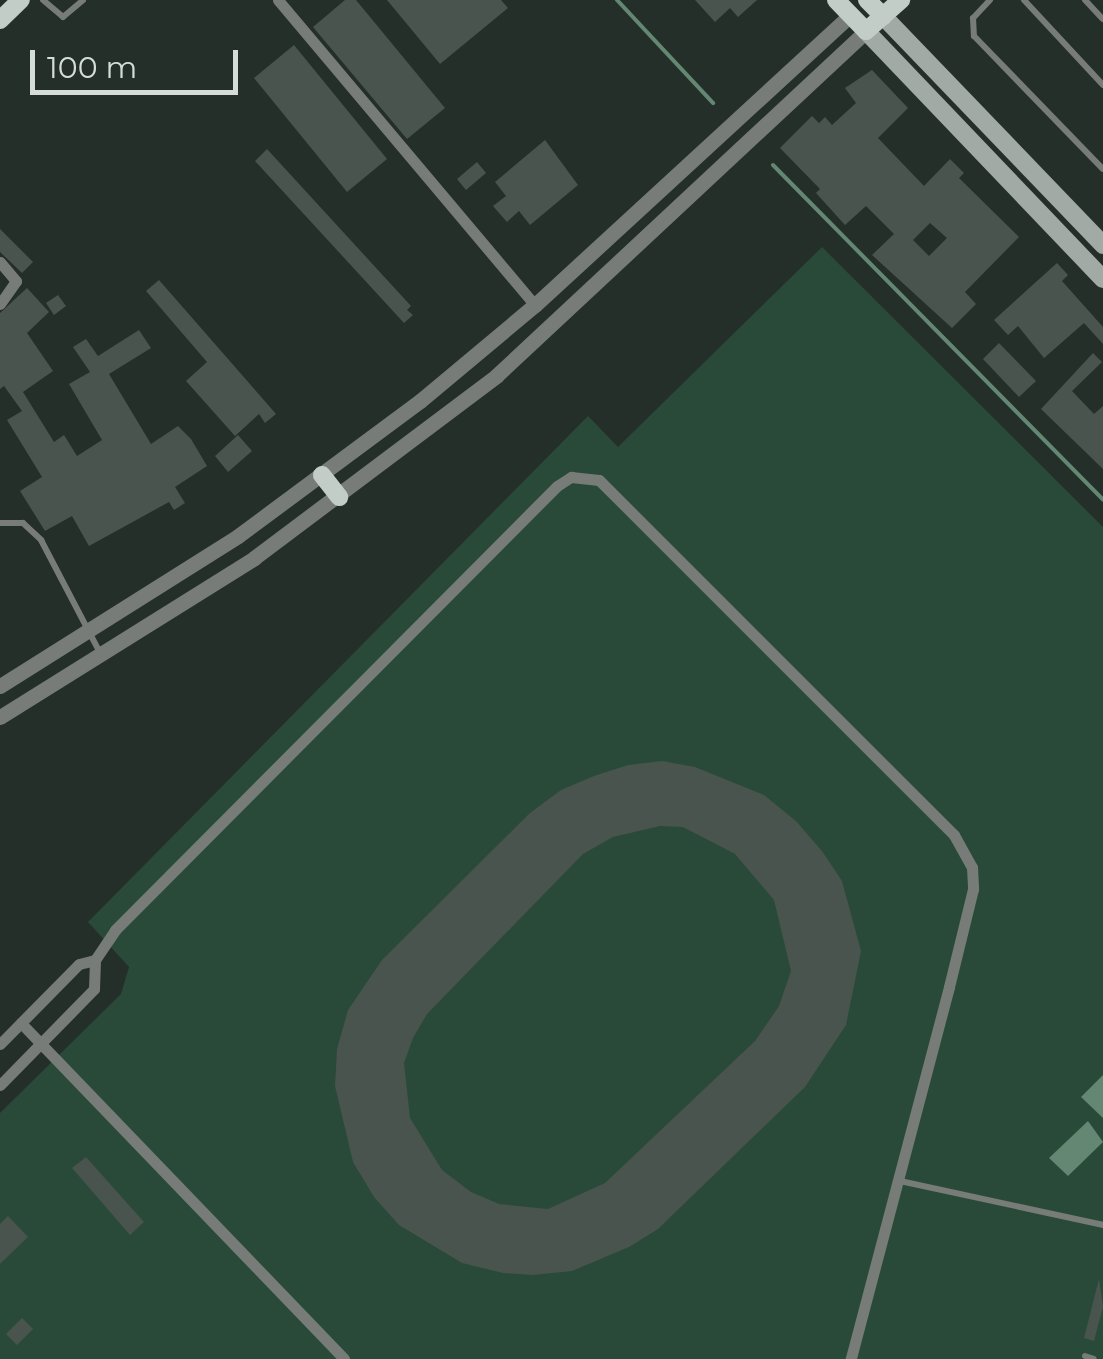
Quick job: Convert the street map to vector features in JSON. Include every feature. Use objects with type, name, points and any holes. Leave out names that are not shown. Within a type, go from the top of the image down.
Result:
[{"type":"main road","points":[[0,20],[21,0]]},
{"type":"main road","points":[[836,0],[1103,279]]},
{"type":"main road","points":[[850,15],[866,0],[1103,245]]},
{"type":"main road","points":[[866,32],[901,0]]},
{"type":"main road","points":[[322,475],[339,496]]},
{"type":"street","points":[[278,0],[535,306]]},
{"type":"street","points":[[0,686],[208,555],[463,368],[850,15]]},
{"type":"street","points":[[0,717],[194,598],[339,496],[552,328],[866,32]]},
{"type":"street","points":[[0,262],[16,281],[0,304]]},
{"type":"street","points":[[0,1085],[94,989],[95,960],[115,930],[557,486],[571,477],[598,480],[966,850],[972,889],[852,1359]]},
{"type":"street","points":[[0,1044],[79,964],[95,960]]},
{"type":"street","points":[[21,1023],[344,1359]]},
{"type":"lane","points":[[44,0],[64,17],[83,0]]},
{"type":"lane","points":[[990,0],[973,18],[974,36],[1103,170]]},
{"type":"lane","points":[[1024,0],[1103,85]]},
{"type":"lane","points":[[1085,0],[1103,19]]},
{"type":"lane","points":[[0,523],[23,523],[41,540],[102,656]]},
{"type":"lane","points":[[898,1180],[1103,1225]]},
{"type":"lane","points":[[1084,1356],[1094,1359]]},
{"type":"shaded area","points":[[822,247],[1103,527],[1103,1359],[0,1359],[0,1113],[121,994],[129,967],[88,922],[588,416],[618,447]]},
{"type":"shaded area","points":[[1103,1075],[1103,1118],[1081,1097]]},
{"type":"shaded area","points":[[1088,1121],[1103,1142],[1068,1176],[1049,1158]]},
{"type":"building","points":[[345,0],[356,0],[445,108],[407,139],[313,27]]},
{"type":"building","points":[[387,0],[501,0],[508,8],[440,64]]},
{"type":"building","points":[[695,0],[757,0],[738,17],[730,8],[715,22]]},
{"type":"building","points":[[294,45],[387,159],[347,192],[254,78]]},
{"type":"building","points":[[872,70],[908,108],[878,138],[924,186],[950,159],[964,173],[959,178],[1019,237],[965,292],[976,304],[952,328],[872,255],[894,234],[866,206],[845,225],[816,193],[820,189],[780,148],[812,116],[819,123],[825,117],[832,125],[856,103],[845,88]],"holes":[[[930,223],[947,238],[929,256],[913,240]]]},
{"type":"building","points":[[545,140],[578,185],[530,225],[519,211],[507,222],[493,206],[506,196],[495,182]]},
{"type":"building","points":[[267,149],[411,306],[407,310],[413,315],[404,323],[255,161]]},
{"type":"building","points":[[477,162],[486,173],[466,190],[457,179]]},
{"type":"building","points":[[0,229],[33,262],[22,273],[0,252]]},
{"type":"building","points":[[1057,263],[1068,275],[1062,281],[1103,327],[1103,344],[1084,323],[1044,358],[1018,326],[1008,335],[994,320]]},
{"type":"building","points":[[159,280],[276,414],[265,423],[259,414],[235,436],[186,381],[207,362],[146,291]]},
{"type":"building","points":[[27,288],[49,312],[27,333],[53,371],[23,392],[54,442],[64,435],[77,456],[102,440],[69,384],[90,372],[73,347],[86,339],[98,356],[139,330],[151,348],[109,374],[151,444],[178,426],[207,466],[175,487],[185,503],[174,510],[169,502],[89,546],[72,516],[45,531],[20,491],[42,477],[7,420],[22,411],[4,386],[0,389],[0,313]]},
{"type":"building","points":[[58,295],[66,306],[54,315],[46,303]]},
{"type":"building","points":[[999,343],[1036,381],[1019,397],[983,359]]},
{"type":"building","points":[[1093,353],[1102,362],[1072,391],[1094,414],[1103,406],[1103,469],[1041,409]]},
{"type":"building","points":[[238,435],[252,451],[228,472],[215,456]]},
{"type":"building","points":[[662,761],[695,767],[764,795],[796,821],[822,851],[842,881],[861,951],[846,1025],[805,1087],[658,1229],[629,1247],[572,1271],[533,1275],[503,1273],[462,1263],[399,1225],[374,1197],[353,1162],[335,1086],[337,1049],[348,1010],[382,960],[530,813],[561,790],[628,765]],"holes":[[[660,826],[683,827],[735,854],[774,900],[791,971],[779,1006],[755,1041],[605,1183],[548,1209],[499,1204],[471,1192],[442,1170],[410,1118],[404,1063],[413,1038],[427,1014],[583,854],[613,837]]]},
{"type":"building","points":[[86,1157],[144,1222],[130,1235],[72,1168]]},
{"type":"building","points":[[8,1216],[28,1237],[0,1264],[0,1224]]},
{"type":"building","points":[[1099,1279],[1103,1307],[1094,1341],[1084,1338]]},
{"type":"building","points":[[22,1318],[33,1329],[17,1345],[6,1334]]},
{"type":"waterway","points":[[617,0],[713,103]]},
{"type":"waterway","points":[[773,165],[1103,500]]}]
